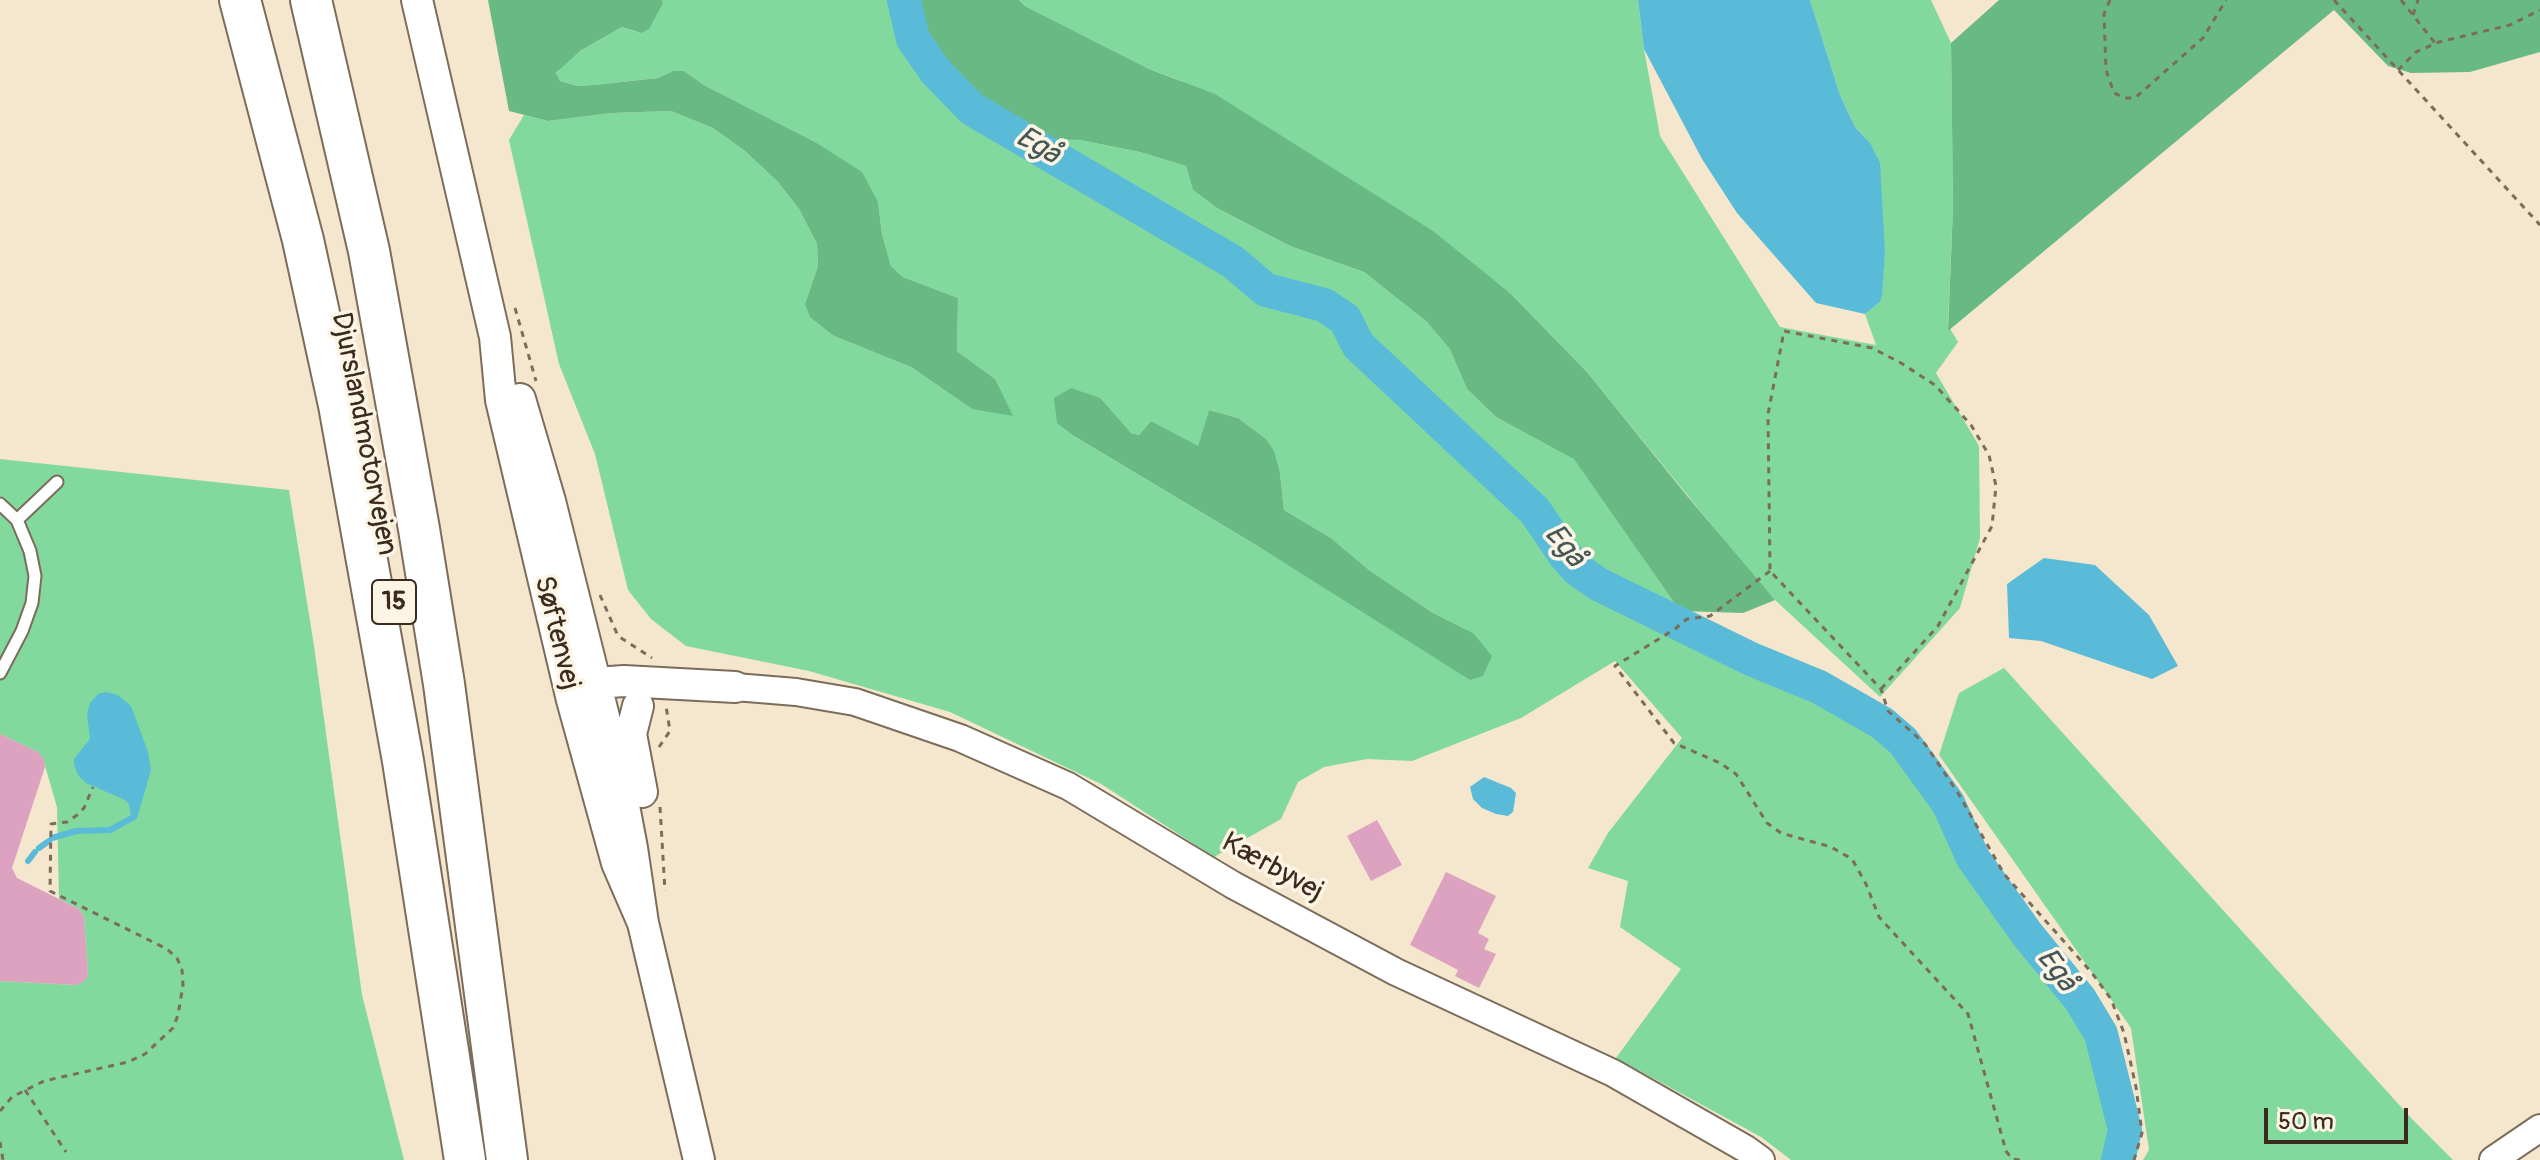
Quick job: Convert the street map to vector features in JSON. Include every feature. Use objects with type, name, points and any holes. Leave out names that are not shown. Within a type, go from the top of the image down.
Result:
[{"type":"highway","points":[[240,0],[303,240],[339,405],[403,761],[467,1160]]},
{"type":"highway","name":"Djurslandmotorvejen","points":[[263,0],[279,50],[327,250],[391,579],[447,972],[467,1160]]},
{"type":"highway","name":"Djurslandmotorvejen","points":[[311,0],[369,251],[424,560],[507,1160]]},
{"type":"highway","points":[[321,0],[339,117]]},
{"type":"main road","name":"Søftenvej","points":[[417,0],[495,337],[501,400],[590,698],[617,769],[643,923],[699,1160]]},
{"type":"main road","points":[[590,698],[624,681],[735,687]]},
{"type":"main road","points":[[590,698],[638,706],[735,687]]},
{"type":"main road","name":"Søftenvej","points":[[590,698],[609,838],[643,923]]},
{"type":"main road","points":[[638,706],[631,734],[643,797],[646,833],[638,889]]},
{"type":"street","name":"Kærbyvej","points":[[735,687],[796,692],[855,702],[960,738],[1068,786],[1233,885],[1396,972],[1613,1073],[1761,1160]]},
{"type":"street","points":[[2493,1160],[2540,1128]]},
{"type":"lane","points":[[17,520],[57,482]]},
{"type":"lane","points":[[0,504],[17,520],[30,551],[35,576],[32,603],[22,631],[0,673]]},
{"type":"path","points":[[2110,0],[2104,14],[2106,70],[2114,93],[2125,98],[2135,98],[2203,38],[2226,0]]},
{"type":"path","points":[[2334,0],[2540,225]]},
{"type":"path","points":[[2401,0],[2435,43]]},
{"type":"path","points":[[2413,15],[2418,0]]},
{"type":"path","points":[[2398,70],[2416,52],[2435,43],[2510,25],[2540,10]]},
{"type":"path","points":[[1881,689],[1938,626],[1992,526],[1996,486],[1989,455],[1971,425],[1935,385],[1901,363],[1872,348],[1784,331],[1768,414],[1770,571],[1881,689],[1888,711],[1925,744],[1958,793],[2004,874],[2092,973],[2111,999],[2124,1033],[2136,1087],[2142,1133],[2134,1160]]},
{"type":"path","points":[[1770,571],[1710,616],[1687,619],[1615,666],[1674,743],[1720,763],[1736,774],[1767,823],[1781,833],[1831,847],[1852,859],[1879,917],[1968,1014],[2006,1151],[2012,1159],[2021,1160]]},
{"type":"path","points":[[0,1111],[12,1097],[44,1081],[128,1062],[145,1054],[173,1028],[178,1015],[183,985],[177,958],[167,949],[50,891],[51,824],[62,824],[77,815],[84,808],[93,787]]},
{"type":"path","points":[[25,1090],[66,1152]]},
{"type":"path","points":[[0,1142],[3,1160]]},
{"type":"green space","points":[[488,0],[661,0],[663,3],[649,29],[641,33],[622,27],[580,51],[556,73],[560,81],[577,86],[594,85],[658,78],[673,71],[684,71],[704,85],[815,142],[862,172],[878,202],[882,234],[891,266],[903,277],[958,298],[957,351],[995,379],[1013,416],[972,409],[911,367],[834,336],[810,317],[805,304],[818,266],[817,244],[799,209],[778,182],[745,151],[713,128],[671,111],[612,113],[548,121],[509,111]]},
{"type":"green space","points":[[661,0],[904,0],[920,65],[1002,132],[1080,140],[1140,152],[1186,166],[1193,190],[1217,208],[1290,246],[1364,272],[1427,322],[1450,348],[1467,389],[1496,417],[1574,458],[1680,611],[1672,627],[1886,731],[1940,803],[1965,858],[2085,1024],[2109,1122],[2103,1160],[1791,1160],[1761,1137],[1616,1058],[1681,969],[1620,927],[1628,881],[1588,868],[1608,833],[1682,738],[1615,661],[1521,718],[1412,761],[1367,759],[1324,767],[1298,782],[1281,819],[1214,857],[1101,784],[950,712],[809,671],[686,646],[651,619],[628,590],[595,454],[559,364],[509,140],[524,115],[548,121],[612,113],[671,111],[713,128],[745,151],[778,182],[799,209],[817,244],[818,266],[805,304],[834,336],[911,367],[972,409],[995,379],[957,351],[958,298],[903,277],[891,266],[882,234],[878,202],[815,142],[704,85],[684,71],[673,71],[658,78],[594,85],[577,86],[560,81],[556,74],[580,51],[622,27],[640,33],[658,12]],"holes":[[[1209,410],[1238,418],[1265,438],[1280,473],[1284,510],[1331,538],[1369,570],[1433,613],[1473,633],[1261,548],[1074,436],[1118,421],[1131,433],[1139,435],[1151,421],[1198,447]]]},
{"type":"green space","points":[[904,0],[1019,0],[1025,6],[1149,69],[1215,94],[1433,231],[1510,293],[1587,372],[1775,600],[1743,613],[1680,611],[1574,459],[1496,417],[1467,389],[1450,349],[1427,322],[1364,272],[1290,246],[1217,208],[1193,190],[1186,166],[1140,152],[1080,140],[1032,138],[1002,132],[936,72],[913,39]]},
{"type":"green space","points":[[1019,0],[1638,0],[1660,136],[1780,327],[1876,345],[1865,314],[1880,302],[1885,254],[1870,143],[1855,127],[1840,95],[1810,0],[1931,0],[1951,43],[1953,207],[1948,325],[1958,342],[1936,373],[1979,446],[1980,538],[1960,608],[1880,697],[1775,600],[1587,372],[1510,293],[1476,267],[1179,80],[1149,69],[1025,6]]},
{"type":"green space","points":[[1999,0],[2540,0],[2540,52],[2470,72],[2411,73],[2388,66],[2334,10],[1948,331],[1953,207],[1951,43]]},
{"type":"green space","points":[[1071,388],[1100,398],[1131,433],[1139,435],[1151,421],[1198,446],[1209,410],[1238,418],[1265,438],[1274,451],[1284,510],[1331,538],[1369,570],[1433,613],[1473,633],[1492,656],[1483,676],[1470,680],[1261,548],[1074,436],[1057,423],[1054,398]]},
{"type":"green space","points":[[0,459],[289,490],[314,646],[362,995],[404,1160],[0,1160],[0,981],[76,985],[84,981],[88,974],[84,917],[79,909],[59,899],[57,807],[43,759],[38,752],[0,734]]},
{"type":"green space","points":[[2004,668],[2412,1119],[2453,1160],[2143,1160],[2149,1150],[2131,1028],[1939,755],[1959,693]]},
{"type":"water","points":[[1638,0],[1810,0],[1840,95],[1855,127],[1870,143],[1880,163],[1885,254],[1882,295],[1880,302],[1865,314],[1816,303],[1737,213],[1702,159],[1644,49]]},
{"type":"water","points":[[2044,558],[2095,565],[2149,615],[2178,666],[2152,679],[2041,641],[2009,638],[2007,584]]},
{"type":"water","points":[[98,694],[118,695],[131,706],[148,752],[151,770],[137,818],[131,816],[125,800],[86,783],[74,765],[74,759],[90,739],[87,714],[90,703]]},
{"type":"water","points":[[1484,777],[1516,793],[1513,812],[1508,816],[1482,808],[1473,799],[1470,787]]},
{"type":"building","points":[[0,734],[38,752],[44,759],[45,767],[12,868],[17,878],[79,909],[84,917],[88,974],[85,981],[76,985],[0,981]]},
{"type":"building","points":[[1377,820],[1402,865],[1371,881],[1347,836]]},
{"type":"building","points":[[1446,872],[1496,896],[1478,933],[1489,939],[1484,949],[1496,954],[1479,988],[1455,976],[1458,970],[1410,945]]},
{"type":"waterway","name":"Egå","points":[[904,0],[913,39],[936,72],[972,109],[1233,262],[1266,290],[1324,305],[1345,319],[1358,345],[1535,511],[1577,569],[1598,584],[1751,659],[1819,687],[1882,723],[1903,741],[1948,803],[1973,858],[2027,934],[2080,999],[2101,1034],[2125,1130],[2118,1160]]},
{"type":"waterway","points":[[52,838],[76,831],[110,830],[134,817]]},
{"type":"waterway","points":[[39,848],[49,841]]},
{"type":"waterway","points":[[28,861],[35,852]]}]
